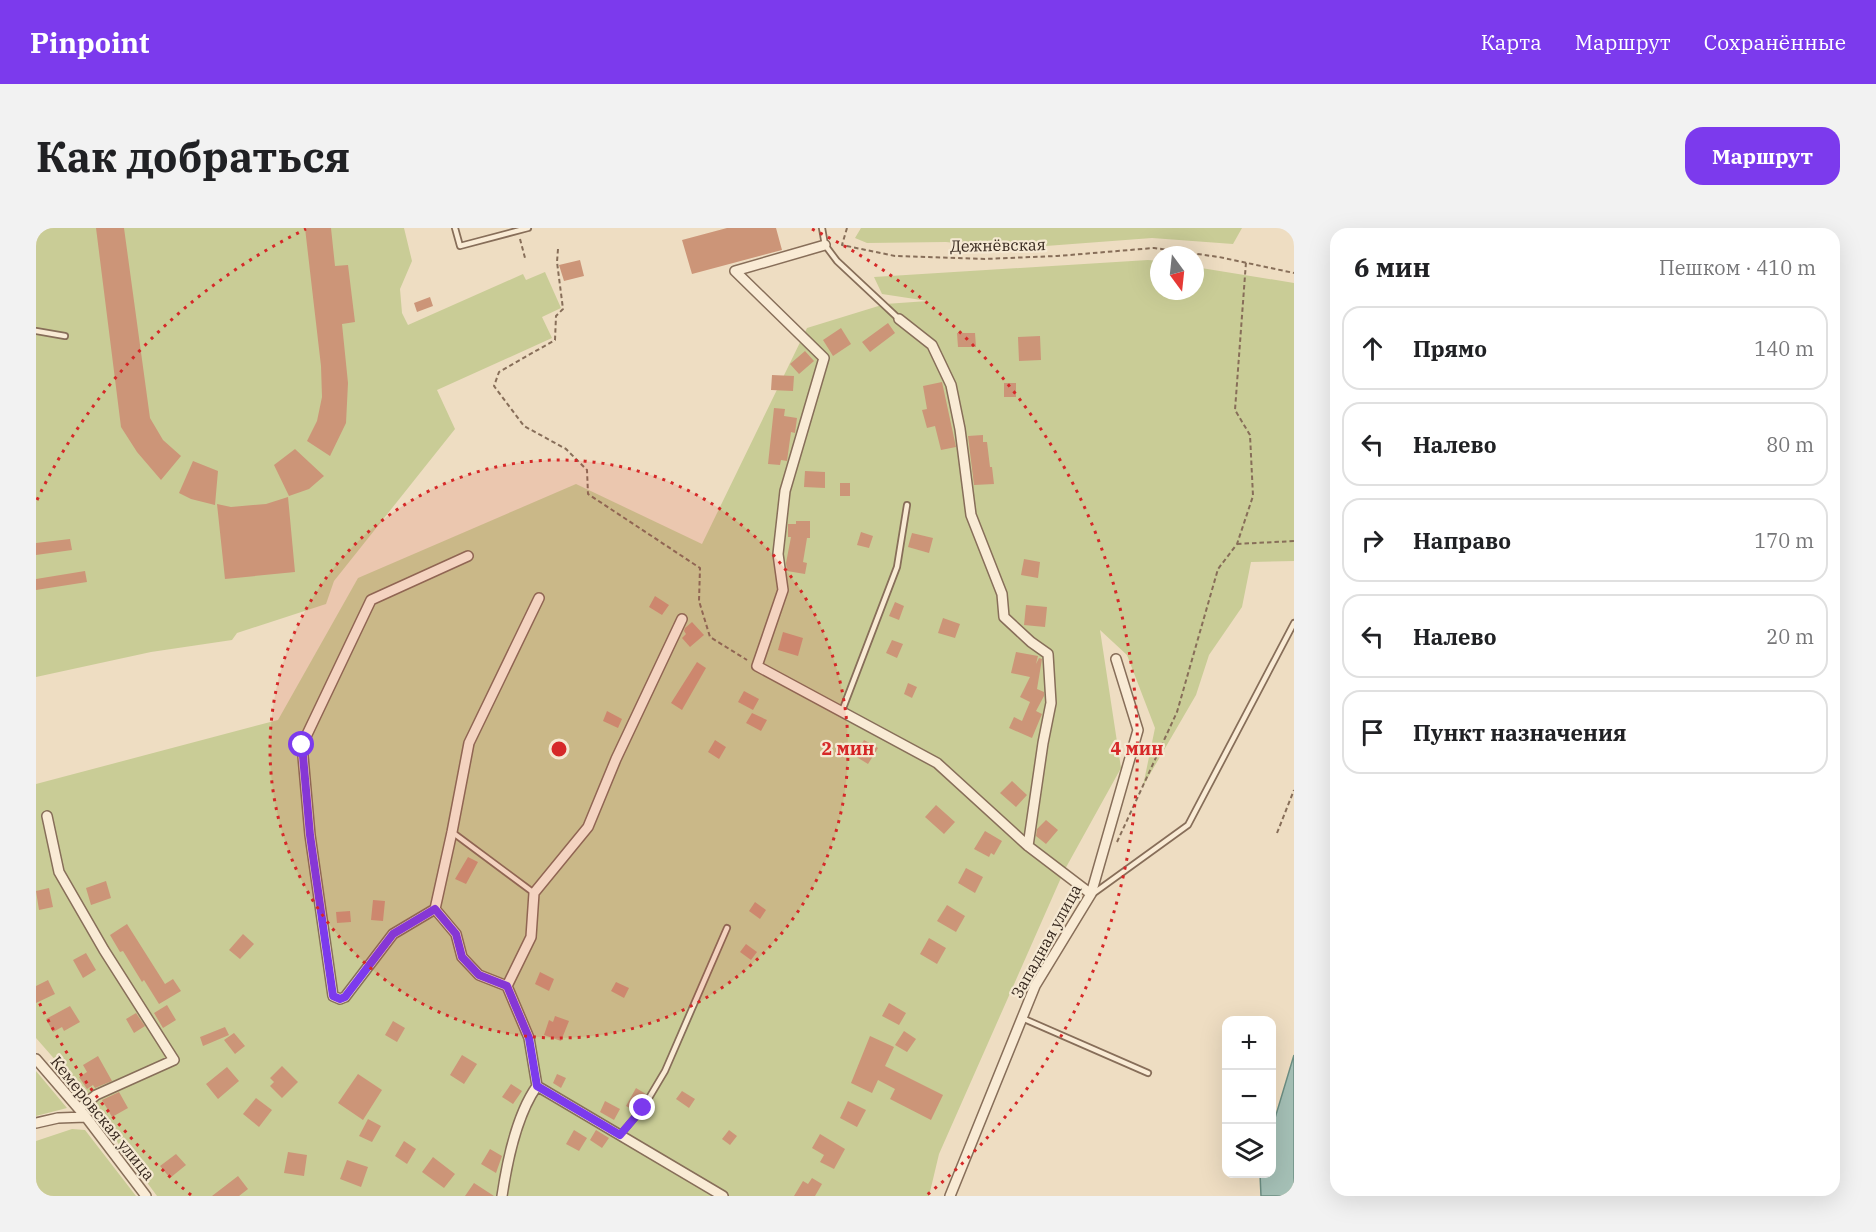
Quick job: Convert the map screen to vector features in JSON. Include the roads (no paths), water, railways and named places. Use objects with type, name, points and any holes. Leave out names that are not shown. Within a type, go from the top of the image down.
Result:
[{"type":"street","points":[[825,245],[735,271],[824,358],[785,490],[778,554],[783,590],[757,666],[937,763],[1028,846],[1091,894]]},
{"type":"street","points":[[899,319],[932,345],[951,385],[960,429],[971,515],[1002,594],[1004,617],[1048,654],[1051,703],[1028,846]]},
{"type":"street","points":[[468,556],[371,600],[302,745],[310,835],[333,996],[340,999],[345,997],[393,934],[435,909],[469,743],[539,598]]},
{"type":"street","points":[[507,986],[531,937],[534,893],[588,827],[616,759],[682,619]]},
{"type":"street","name":"Западная улица","points":[[950,1196],[1035,986],[1091,894],[1138,730],[1116,659]]},
{"type":"street","points":[[47,816],[59,872],[174,1060],[96,1095],[79,1109]]},
{"type":"street","points":[[435,909],[456,934],[462,957],[479,975],[507,986],[529,1038],[537,1086],[529,1096],[507,1162],[502,1196]]},
{"type":"street","name":"Кемеровская улица","points":[[36,1059],[86,1117],[146,1196]]},
{"type":"street","points":[[537,1086],[723,1196]]},
{"type":"street","points":[[36,1124],[58,1118],[86,1117]]},
{"type":"lane","points":[[455,228],[460,246],[528,228]]},
{"type":"lane","points":[[822,228],[825,245],[837,261],[899,319]]},
{"type":"lane","points":[[36,331],[65,336]]},
{"type":"lane","points":[[842,712],[897,567],[907,505]]},
{"type":"lane","points":[[1091,894],[1188,825],[1294,623]]},
{"type":"lane","points":[[452,832],[534,893]]},
{"type":"lane","points":[[620,1135],[643,1108],[665,1071],[727,928]]},
{"type":"lane","points":[[1022,1018],[1148,1073]]}]
